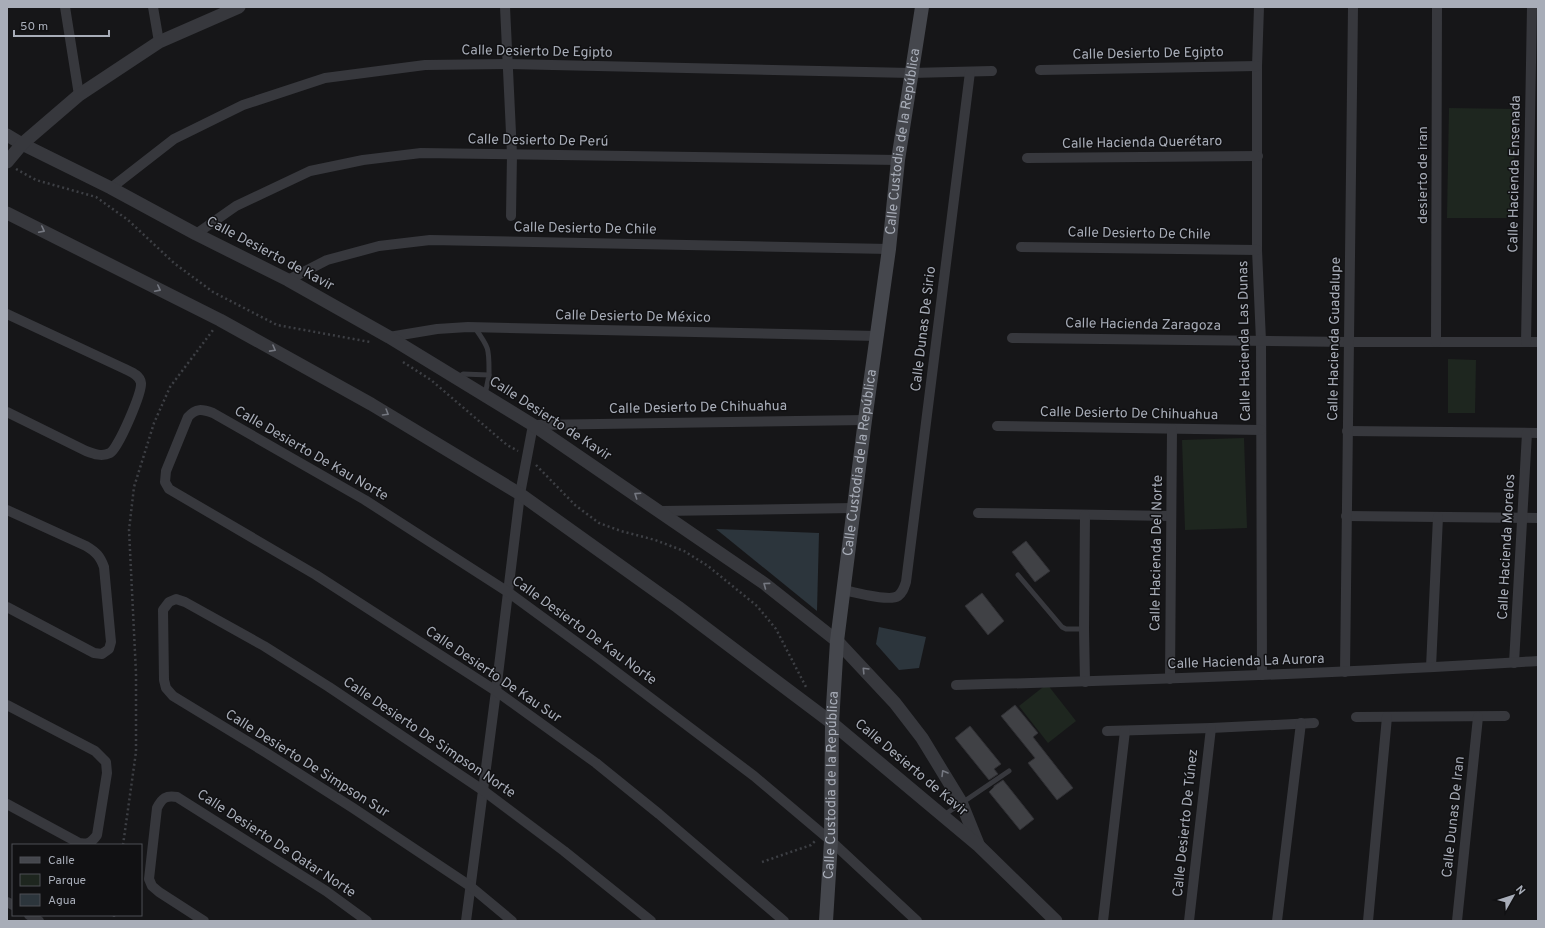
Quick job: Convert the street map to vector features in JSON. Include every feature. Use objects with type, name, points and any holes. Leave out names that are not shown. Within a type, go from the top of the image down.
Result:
[{"type":"main road","name":"Calle Custodia de la República","points":[[826,921],[826,836],[837,641],[853,508],[889,249],[898,160],[922,7]]},
{"type":"street","points":[[65,7],[79,95]]},
{"type":"street","points":[[153,7],[159,42]]},
{"type":"street","points":[[10,164],[22,144],[79,95],[159,42],[239,7]]},
{"type":"street","points":[[505,7],[512,154],[510,216]]},
{"type":"street","name":"Calle Hacienda Las Dunas","points":[[1260,7],[1257,66],[1257,250],[1261,341],[1262,675]]},
{"type":"street","name":"Calle Hacienda Guadalupe","points":[[1345,672],[1353,7]]},
{"type":"street","name":"desierto de iran","points":[[1436,342],[1437,7]]},
{"type":"street","name":"Calle Hacienda Ensenada","points":[[1526,342],[1532,7]]},
{"type":"street","name":"Calle Desierto De Egipto","points":[[111,188],[174,139],[243,105],[325,78],[425,65],[508,64],[911,73],[992,71]]},
{"type":"street","name":"Calle Desierto De Egipto","points":[[1040,70],[1257,66]]},
{"type":"street","name":"Calle Dunas De Sirio","points":[[843,590],[889,599],[897,596],[903,590],[906,582],[970,72]]},
{"type":"street","name":"Calle Desierto de Kavir","points":[[7,135],[22,144],[111,188],[196,234],[288,280],[389,337],[532,425],[661,511],[765,584],[837,641],[895,703],[922,738],[961,802],[979,846]]},
{"type":"street","name":"Calle Desierto De Perú","points":[[196,234],[236,206],[310,171],[363,160],[420,153],[898,160]]},
{"type":"street","name":"Calle Hacienda Querétaro","points":[[1027,158],[1258,156]]},
{"type":"street","name":"Calle Desierto de Kavir","points":[[7,213],[220,320],[371,404],[520,494],[678,607],[832,723],[979,846],[1056,921]]},
{"type":"street","name":"Calle Desierto De Chile","points":[[288,280],[327,260],[379,246],[430,240],[889,249]]},
{"type":"street","name":"Calle Desierto De Chile","points":[[1021,247],[1257,250]]},
{"type":"street","points":[[7,314],[136,375],[141,382],[140,392],[118,444],[110,453],[99,455],[86,451],[7,412]]},
{"type":"street","name":"Calle Desierto De México","points":[[389,337],[437,329],[474,327],[877,336]]},
{"type":"street","name":"Calle Hacienda Zaragoza","points":[[1012,338],[1348,342],[1538,342]]},
{"type":"street","name":"Calle Desierto De Kau Sur","points":[[202,409],[194,411],[188,417],[166,471],[165,482],[170,489],[316,575],[496,691],[596,763],[784,921]]},
{"type":"street","name":"Calle Desierto De Kau Norte","points":[[202,409],[213,413],[365,500],[508,592],[754,776],[826,836],[917,921]]},
{"type":"street","name":"Calle Desierto De Chihuahua","points":[[532,425],[865,420]]},
{"type":"street","points":[[466,921],[484,791],[520,494],[528,456],[532,425]]},
{"type":"street","name":"Calle Desierto De Chihuahua","points":[[997,426],[1261,430]]},
{"type":"street","name":"Calle Hacienda Del Norte","points":[[1170,679],[1172,429]]},
{"type":"street","points":[[1347,431],[1538,433]]},
{"type":"street","name":"Calle Hacienda Morelos","points":[[1514,663],[1527,433]]},
{"type":"street","points":[[661,511],[853,508]]},
{"type":"street","points":[[7,510],[86,546],[101,558],[104,567],[111,642],[109,649],[102,654],[94,653],[7,607]]},
{"type":"street","points":[[978,513],[1171,516]]},
{"type":"street","points":[[1085,515],[1085,682]]},
{"type":"street","points":[[1346,516],[1538,518]]},
{"type":"street","points":[[1431,667],[1438,517]]},
{"type":"street","name":"Calle Desierto De Simpson Norte","points":[[176,599],[185,602],[329,687],[484,791],[651,921]]},
{"type":"street","name":"Calle Desierto De Simpson Sur","points":[[176,599],[169,602],[163,610],[164,680],[166,688],[173,696],[353,808],[470,886],[512,921]]},
{"type":"street","name":"Calle Hacienda La Aurora","points":[[956,685],[1085,682],[1345,672],[1538,661]]},
{"type":"street","points":[[7,705],[95,750],[106,762],[98,835],[93,841],[86,844],[79,844],[7,804]]},
{"type":"street","points":[[1356,717],[1505,716]]},
{"type":"street","points":[[1368,921],[1387,717]]},
{"type":"street","name":"Calle Dunas De Iran","points":[[1457,921],[1478,717]]},
{"type":"street","points":[[1277,921],[1301,723]]},
{"type":"street","points":[[1107,731],[1314,723]]},
{"type":"street","name":"Calle Desierto De Túnez","points":[[1189,921],[1211,728]]},
{"type":"street","points":[[1103,921],[1125,731]]},
{"type":"street","name":"Calle Desierto De Qatar Norte","points":[[204,921],[159,892],[152,886],[148,879],[157,808],[161,799],[168,796],[177,797],[307,879],[367,921]]},
{"type":"lane","points":[[474,327],[489,352],[489,375],[485,396]]},
{"type":"lane","points":[[456,378],[463,374],[489,375]]},
{"type":"lane","points":[[1018,575],[1062,627],[1066,629],[1084,629]]},
{"type":"lane","points":[[943,816],[961,802],[1009,771]]},
{"type":"path","points":[[10,164],[36,180],[96,197],[128,220],[174,263],[213,292],[277,325],[372,342]]},
{"type":"path","points":[[123,844],[136,752],[136,673],[129,530],[134,487],[154,423],[170,387],[184,366],[220,320]]},
{"type":"path","points":[[398,359],[431,380],[507,445],[528,456],[575,505],[599,523],[621,531],[655,540],[684,551],[708,566],[758,606],[776,630],[807,689]]},
{"type":"path","points":[[762,862],[811,845],[826,836]]},
{"type":"green space","points":[[1449,108],[1517,109],[1511,218],[1447,218]]},
{"type":"green space","points":[[1448,359],[1476,360],[1475,413],[1448,413]]},
{"type":"green space","points":[[1244,438],[1247,528],[1185,530],[1182,440]]},
{"type":"green space","points":[[1047,684],[1076,721],[1048,743],[1019,706]]},
{"type":"water","points":[[716,529],[819,533],[817,611]]},
{"type":"water","points":[[879,627],[926,637],[919,668],[899,670],[876,644]]},
{"type":"building","points":[[1026,541],[1050,571],[1035,582],[1012,552]]},
{"type":"building","points":[[982,593],[1004,621],[988,635],[965,606]]},
{"type":"building","points":[[1015,705],[1038,733],[1033,737],[1073,788],[1057,800],[1028,763],[1035,758],[1001,716]]},
{"type":"building","points":[[970,726],[1001,764],[994,769],[998,774],[989,780],[955,738]]},
{"type":"building","points":[[1003,780],[1034,819],[1020,830],[989,792],[994,786]]}]
